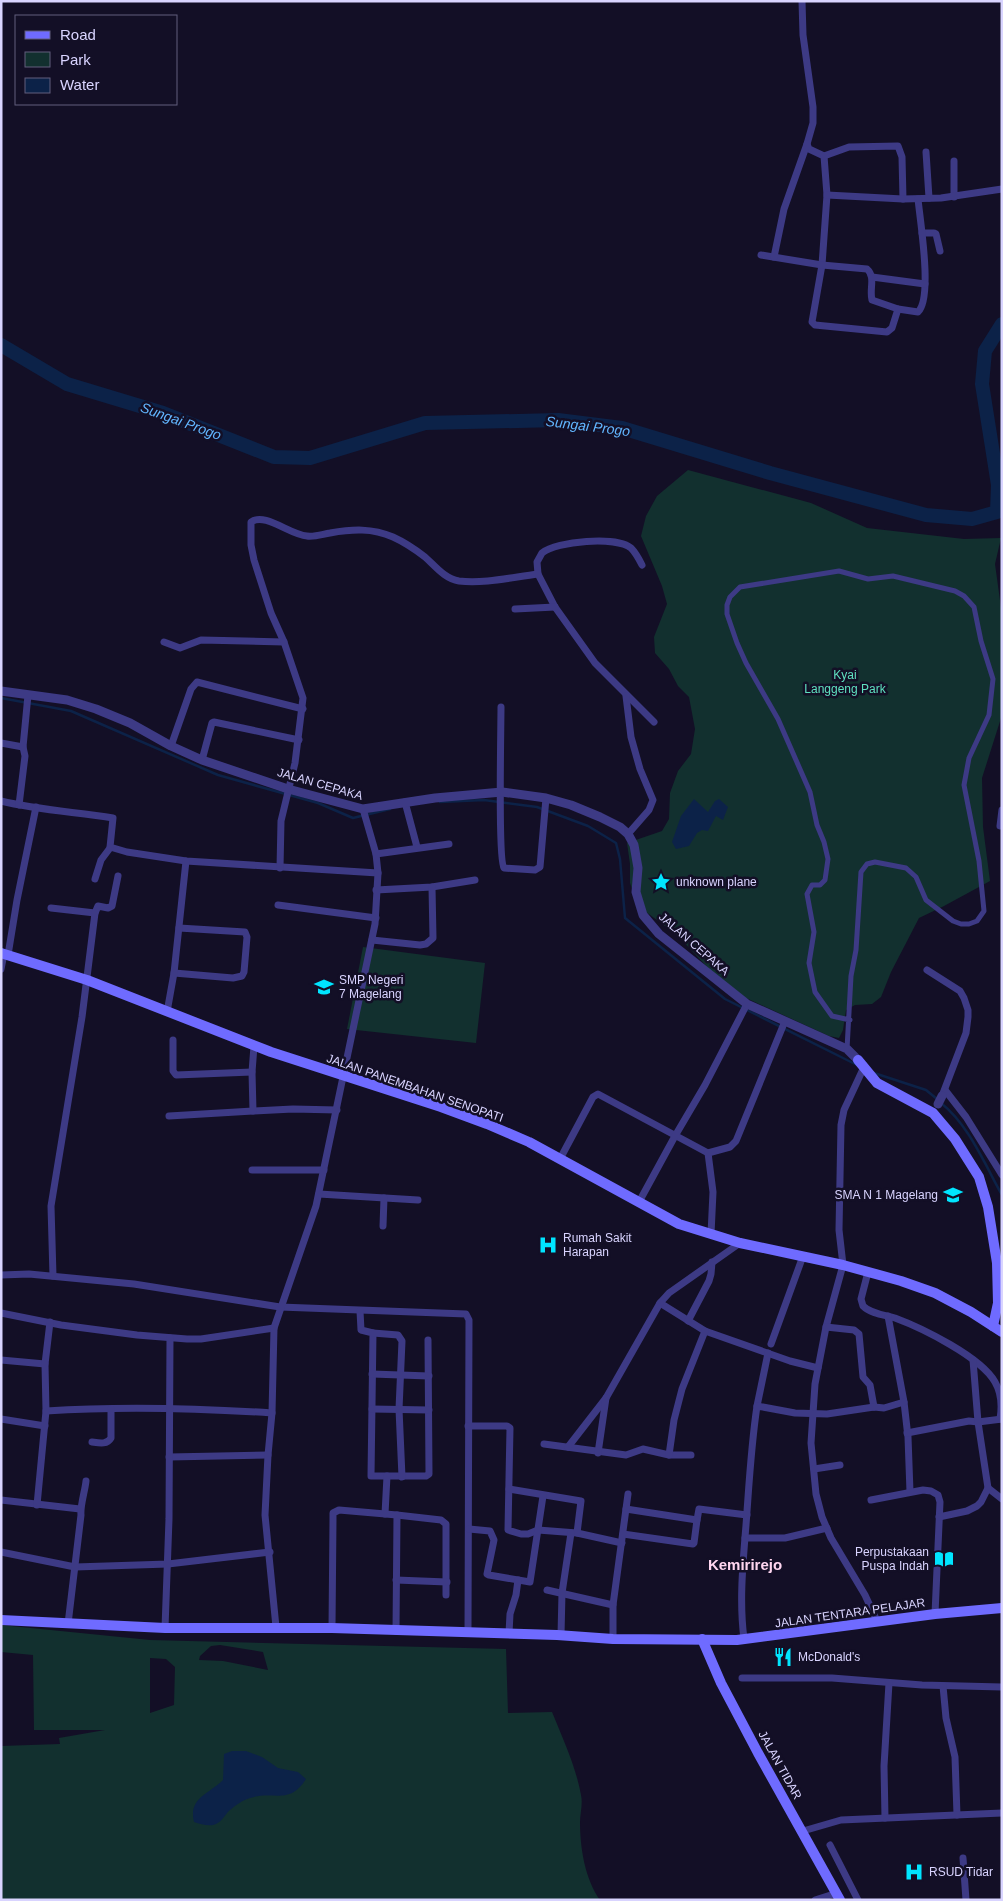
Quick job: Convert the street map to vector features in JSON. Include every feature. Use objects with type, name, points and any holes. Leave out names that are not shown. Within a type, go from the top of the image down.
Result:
[{"type":"main road","name":"JALAN PANEMBAHAN SENOPATI","points":[[4,954],[87,980],[254,1046],[487,1124],[529,1142],[679,1224],[740,1243],[843,1264],[935,1293],[998,1329]]},
{"type":"main road","name":"JALAN CEPAKA","points":[[864,1068],[877,1083],[939,1101],[945,1126],[971,1162],[984,1192],[992,1228],[997,1263],[998,1329]]},
{"type":"main road","name":"JALAN TENTARA PELAJAR","points":[[1,1620],[165,1628],[332,1628],[561,1635],[613,1639],[702,1640],[744,1639],[934,1614],[1002,1608]]},
{"type":"main road","name":"JALAN TIDAR","points":[[702,1640],[721,1683],[758,1753],[838,1896]]},
{"type":"street","points":[[774,257],[784,209],[813,123],[813,107],[803,35],[802,1]]},
{"type":"street","points":[[807,144],[809,149],[824,156]]},
{"type":"street","points":[[824,156],[835,150],[848,147],[898,146],[902,157],[903,199]]},
{"type":"street","points":[[926,152],[929,198]]},
{"type":"street","points":[[824,156],[827,195],[822,265],[812,320],[815,325],[887,332],[892,328],[898,309]]},
{"type":"street","points":[[954,161],[954,197]]},
{"type":"street","points":[[827,195],[918,199],[954,197],[1002,189]]},
{"type":"street","points":[[761,255],[822,265],[863,268],[869,271],[872,277],[870,293],[872,300],[898,309],[920,311],[925,284],[925,267],[918,199]]},
{"type":"street","points":[[922,233],[935,233],[940,251]]},
{"type":"street","points":[[872,277],[925,284]]},
{"type":"street","points":[[280,868],[281,821],[303,709],[301,690],[284,642],[271,613],[254,560],[250,531],[251,522],[256,519],[265,520],[291,532],[307,536],[357,529],[377,532],[405,544],[420,553],[445,576],[458,581],[477,581],[538,574]]},
{"type":"street","points":[[642,565],[630,548],[610,541],[554,546],[545,550],[537,562],[538,574],[555,607],[594,663],[654,722]]},
{"type":"street","points":[[847,1049],[850,1020],[851,976],[856,950],[861,872],[867,864],[875,862],[906,868],[916,876],[926,900],[957,923],[969,924],[977,921],[982,914],[984,906],[979,861],[964,786],[969,758],[989,715],[993,679],[981,641],[976,612],[972,603],[964,596],[955,591],[892,576],[868,579],[838,571],[740,587],[730,597],[726,610],[746,663],[778,720],[810,792],[817,825],[828,859],[825,880],[820,884],[812,885],[807,894],[814,932],[809,963],[815,992],[820,1000],[832,1016],[850,1020]]},
{"type":"street","points":[[515,609],[555,607]]},
{"type":"street","points":[[164,642],[180,648],[201,640],[284,642]]},
{"type":"street","points":[[171,746],[191,689],[197,682],[303,709]]},
{"type":"street","name":"JALAN CEPAKA","points":[[1,691],[67,700],[96,709],[202,760],[288,789],[363,809],[406,802],[502,792],[546,798],[571,805],[600,817],[620,827],[628,834],[634,845],[636,855],[636,892],[643,915],[674,947],[747,1004],[847,1049],[864,1068]]},
{"type":"street","points":[[19,805],[25,756],[23,747],[28,695]]},
{"type":"street","points":[[626,696],[631,737],[640,769],[653,800],[649,810],[628,834]]},
{"type":"street","points":[[501,707],[501,862],[503,867],[535,870],[540,867],[546,798]]},
{"type":"street","points":[[202,760],[212,723],[214,722],[298,740]]},
{"type":"street","points":[[1,743],[23,747]]},
{"type":"street","points":[[1,801],[113,818],[110,848],[101,860],[95,879]]},
{"type":"street","points":[[406,802],[417,847]]},
{"type":"street","points":[[1,969],[36,807]]},
{"type":"street","points":[[276,1627],[266,1515],[272,1413],[274,1328],[280,1307],[308,1234],[319,1194],[376,918],[378,874],[376,854],[363,809]]},
{"type":"street","points":[[1000,826],[1002,810]]},
{"type":"street","points":[[376,854],[449,844]]},
{"type":"street","points":[[110,848],[186,861],[378,874]]},
{"type":"street","points":[[167,1012],[174,973],[186,861]]},
{"type":"street","points":[[53,1276],[51,1206],[73,1078],[95,913],[98,906],[108,908],[112,906],[118,876]]},
{"type":"street","points":[[376,890],[432,887],[474,880]]},
{"type":"street","points":[[372,940],[420,945],[429,942],[433,938],[432,887]]},
{"type":"street","points":[[278,905],[376,918]]},
{"type":"street","points":[[51,908],[95,913]]},
{"type":"street","points":[[174,973],[233,978],[240,977],[244,972],[247,937],[245,932],[179,928]]},
{"type":"street","points":[[927,970],[960,991],[968,1010],[966,1032],[939,1101],[966,1117],[1002,1175]]},
{"type":"street","points":[[640,1202],[675,1136],[705,1086],[747,1004]]},
{"type":"street","points":[[560,1159],[593,1097],[598,1094],[708,1153],[730,1147],[736,1141],[785,1021]]},
{"type":"street","points":[[173,1040],[173,1071],[176,1075],[252,1072]]},
{"type":"street","points":[[253,1111],[252,1072],[254,1046]]},
{"type":"street","points":[[864,1068],[848,1102],[841,1126],[839,1230],[843,1264],[826,1327],[818,1368],[812,1413],[811,1443],[816,1494],[827,1528],[877,1621]]},
{"type":"street","points":[[169,1116],[293,1109],[337,1110]]},
{"type":"street","points":[[708,1153],[713,1192],[711,1234]]},
{"type":"street","points":[[252,1170],[324,1170]]},
{"type":"street","points":[[319,1194],[418,1200]]},
{"type":"street","points":[[383,1226],[384,1198]]},
{"type":"street","points":[[568,1447],[606,1398],[660,1304],[669,1293],[740,1243]]},
{"type":"street","points":[[771,1344],[803,1256]]},
{"type":"street","points":[[688,1321],[709,1281],[712,1262]]},
{"type":"street","points":[[868,1272],[861,1303],[866,1309],[888,1316],[950,1344],[973,1360],[991,1376],[1001,1400],[1001,1419],[978,1422],[968,1421],[907,1433]]},
{"type":"street","points":[[1,1275],[29,1274],[53,1276],[187,1291],[280,1307],[464,1314],[468,1316],[468,1632]]},
{"type":"street","points":[[660,1304],[705,1331],[801,1365],[818,1368]]},
{"type":"street","points":[[360,1311],[360,1329],[373,1333],[396,1334],[400,1336],[402,1342],[399,1409],[402,1477]]},
{"type":"street","points":[[1,1313],[128,1334],[170,1338],[197,1339],[274,1328]]},
{"type":"street","points":[[888,1316],[904,1402],[910,1492]]},
{"type":"street","points":[[37,1505],[45,1426],[45,1364],[50,1322]]},
{"type":"street","points":[[826,1327],[854,1330],[859,1334],[863,1377],[870,1385],[874,1407]]},
{"type":"street","points":[[668,1455],[682,1389],[705,1331]]},
{"type":"street","points":[[373,1333],[371,1476],[402,1477],[426,1476],[429,1474],[428,1340]]},
{"type":"street","points":[[165,1628],[168,1564],[170,1338]]},
{"type":"street","points":[[744,1639],[741,1608],[751,1446],[768,1353]]},
{"type":"street","points":[[1,1360],[45,1364]]},
{"type":"street","points":[[939,1517],[967,1511],[977,1506],[982,1502],[988,1488],[978,1422],[973,1360]]},
{"type":"street","points":[[372,1374],[429,1376]]},
{"type":"street","points":[[598,1453],[606,1398]]},
{"type":"street","points":[[757,1406],[795,1413],[812,1413],[846,1412],[874,1407],[884,1408],[904,1402]]},
{"type":"street","points":[[46,1411],[111,1409],[225,1410],[272,1413]]},
{"type":"street","points":[[92,1442],[105,1443],[111,1438],[111,1409]]},
{"type":"street","points":[[372,1409],[429,1410]]},
{"type":"street","points":[[1,1419],[45,1426]]},
{"type":"street","points":[[468,1426],[508,1426],[510,1428],[508,1530],[521,1534],[528,1534],[538,1530],[574,1533],[622,1543]]},
{"type":"street","points":[[544,1444],[598,1453],[626,1455],[643,1449],[668,1455],[691,1455]]},
{"type":"street","points":[[169,1457],[268,1456]]},
{"type":"street","points":[[814,1469],[840,1465]]},
{"type":"street","points":[[386,1514],[387,1476]]},
{"type":"street","points":[[68,1624],[81,1515],[80,1509],[84,1500],[86,1481]]},
{"type":"street","points":[[988,1488],[1002,1499]]},
{"type":"street","points":[[509,1489],[581,1501],[582,1504],[562,1593],[561,1635]]},
{"type":"street","points":[[871,1500],[923,1490],[935,1492],[940,1502],[934,1614]]},
{"type":"street","points":[[613,1639],[612,1605],[628,1494]]},
{"type":"street","points":[[469,1528],[490,1531],[493,1536],[494,1540],[488,1574],[530,1582],[543,1496]]},
{"type":"street","points":[[1,1500],[80,1509]]},
{"type":"street","points":[[626,1509],[697,1520]]},
{"type":"street","points":[[623,1534],[694,1544],[699,1509],[747,1514]]},
{"type":"street","points":[[332,1628],[333,1513],[339,1510],[441,1520],[446,1524],[446,1595]]},
{"type":"street","points":[[396,1631],[397,1515]]},
{"type":"street","points":[[745,1538],[785,1538],[827,1528]]},
{"type":"street","points":[[1,1552],[75,1566],[168,1564],[270,1552]]},
{"type":"street","points":[[396,1580],[447,1582]]},
{"type":"street","points":[[509,1633],[510,1614],[518,1580]]},
{"type":"street","points":[[548,1590],[612,1605]]},
{"type":"street","points":[[742,1678],[832,1678],[943,1686],[1002,1687]]},
{"type":"street","points":[[885,1818],[884,1766],[889,1683]]},
{"type":"street","points":[[943,1686],[946,1718],[955,1757],[957,1815]]},
{"type":"street","points":[[802,1831],[841,1820],[1002,1813]]},
{"type":"street","points":[[830,1845],[858,1900]]},
{"type":"street","points":[[963,1858],[966,1900]]},
{"type":"street","points":[[815,1900],[838,1896]]},
{"type":"green space","name":"Kyai Langgeng Park","points":[[688,470],[811,503],[867,528],[964,539],[1001,538],[995,564],[1002,615],[1002,715],[982,778],[983,827],[990,881],[919,918],[891,972],[881,997],[872,1004],[855,1005],[846,1010],[843,1030],[839,1038],[829,1036],[746,998],[710,970],[677,935],[638,906],[630,883],[627,843],[662,831],[669,819],[670,793],[678,771],[691,754],[695,729],[689,697],[678,686],[669,669],[655,653],[654,637],[667,604],[662,586],[641,536],[646,516],[657,496]]},
{"type":"green space","points":[[363,947],[485,963],[476,1043],[347,1029]]},
{"type":"green space","points":[[1,1625],[150,1640],[506,1649],[508,1713],[552,1712],[569,1753],[582,1798],[580,1832],[584,1863],[591,1883],[600,1900],[1,1900],[1,1746],[60,1744],[59,1738],[105,1730],[34,1730],[33,1655],[1,1652]],"holes":[[[220,1645],[263,1652],[268,1670],[223,1661],[199,1660],[200,1656],[211,1646]],[[150,1658],[166,1659],[175,1667],[174,1705],[150,1713]]]},
{"type":"water","points":[[694,799],[708,812],[715,801],[719,799],[728,807],[723,820],[716,816],[708,831],[702,830],[697,833],[689,846],[676,849],[672,842],[681,816]]},
{"type":"water","points":[[232,1751],[246,1751],[262,1757],[278,1768],[298,1772],[306,1779],[300,1787],[287,1795],[266,1795],[245,1800],[230,1810],[216,1824],[206,1825],[194,1822],[194,1807],[201,1797],[223,1780],[224,1754]]},
{"type":"waterway","name":"Sungai Progo","points":[[1,345],[67,384],[163,413],[274,457],[310,458],[425,423],[558,420],[622,428],[770,473],[926,515],[972,519],[997,512],[998,485],[982,384],[985,351],[1002,324]]},
{"type":"waterway","points":[[1,698],[71,711],[218,775],[318,803],[353,818],[390,809]]},
{"type":"waterway","points":[[440,802],[484,800],[537,807],[588,826],[616,843],[620,859],[625,918],[725,999],[857,1065]]},
{"type":"waterway","points":[[874,1073],[926,1090],[937,1099]]},
{"type":"waterway","points":[[941,1103],[960,1122],[968,1134],[1002,1195]]},
{"type":"place","name":"unknown plane","points":[[661,882]]},
{"type":"place","name":"SMP Negeri 7 Magelang","points":[[324,987]]},
{"type":"place","name":"SMA N 1 Magelang","points":[[953,1195]]},
{"type":"place","name":"Rumah Sakit Harapan","points":[[548,1245]]},
{"type":"place","name":"Perpustakaan Puspa Indah","points":[[944,1559]]},
{"type":"place","name":"McDonald's","points":[[783,1657]]},
{"type":"place","name":"RSUD Tidar","points":[[914,1872]]},
{"type":"district","name":"Kemirirejo","points":[[745,1564]]}]
